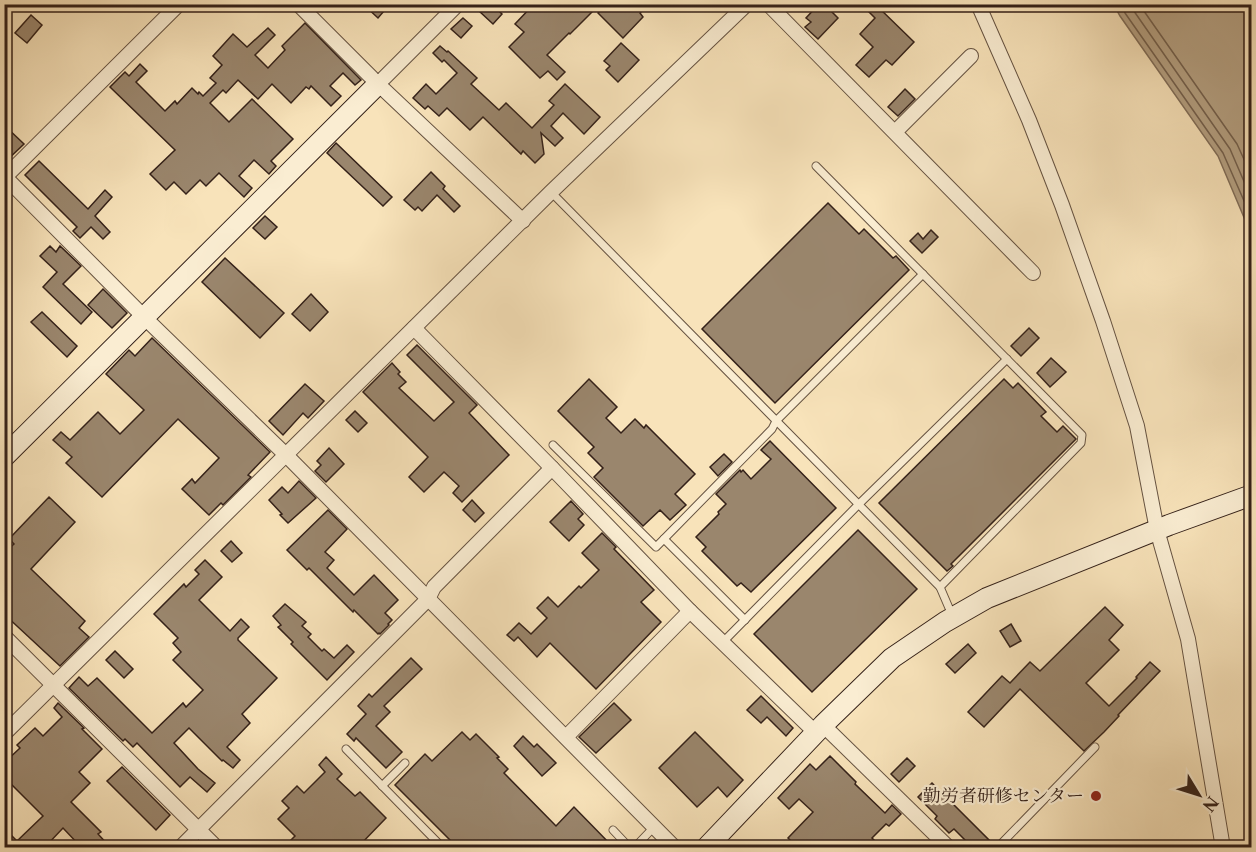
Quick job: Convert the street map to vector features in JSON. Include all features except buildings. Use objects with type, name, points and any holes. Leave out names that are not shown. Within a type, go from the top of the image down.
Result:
[{"type":"street","points":[[179,4],[5,177],[286,455],[675,848]]},
{"type":"street","points":[[298,4],[378,84],[523,221]]},
{"type":"street","points":[[4,457],[458,4]]},
{"type":"street","points":[[4,734],[551,192],[747,4]]},
{"type":"street","points":[[768,4],[1033,273]]},
{"type":"street","points":[[978,4],[1029,120],[1103,321],[1137,426],[1188,639],[1223,848]]},
{"type":"street","points":[[895,132],[971,56]]},
{"type":"street","points":[[414,328],[722,643],[949,848]]},
{"type":"street","points":[[180,848],[428,599],[434,587],[552,468]]},
{"type":"street","points":[[706,848],[819,729],[892,658],[953,617],[987,598],[1163,527],[1251,495]]},
{"type":"street","points":[[566,737],[690,611]]},
{"type":"street","points":[[4,636],[217,848]]},
{"type":"lane","points":[[816,166],[1082,435],[1081,443],[940,586]]},
{"type":"lane","points":[[551,192],[940,586],[953,617]]},
{"type":"lane","points":[[554,445],[656,547],[772,429],[776,421],[923,274]]},
{"type":"lane","points":[[722,643],[1007,359]]},
{"type":"lane","points":[[664,539],[745,620]]},
{"type":"lane","points":[[997,848],[1095,747]]},
{"type":"lane","points":[[346,749],[443,848]]},
{"type":"lane","points":[[382,786],[405,763]]},
{"type":"lane","points":[[613,830],[632,848],[655,826]]},
{"type":"water","points":[[1114,5],[1251,5],[1251,234],[1218,156]]},
{"type":"place","name":"勤労者研修センター","points":[[1096,796]]}]
